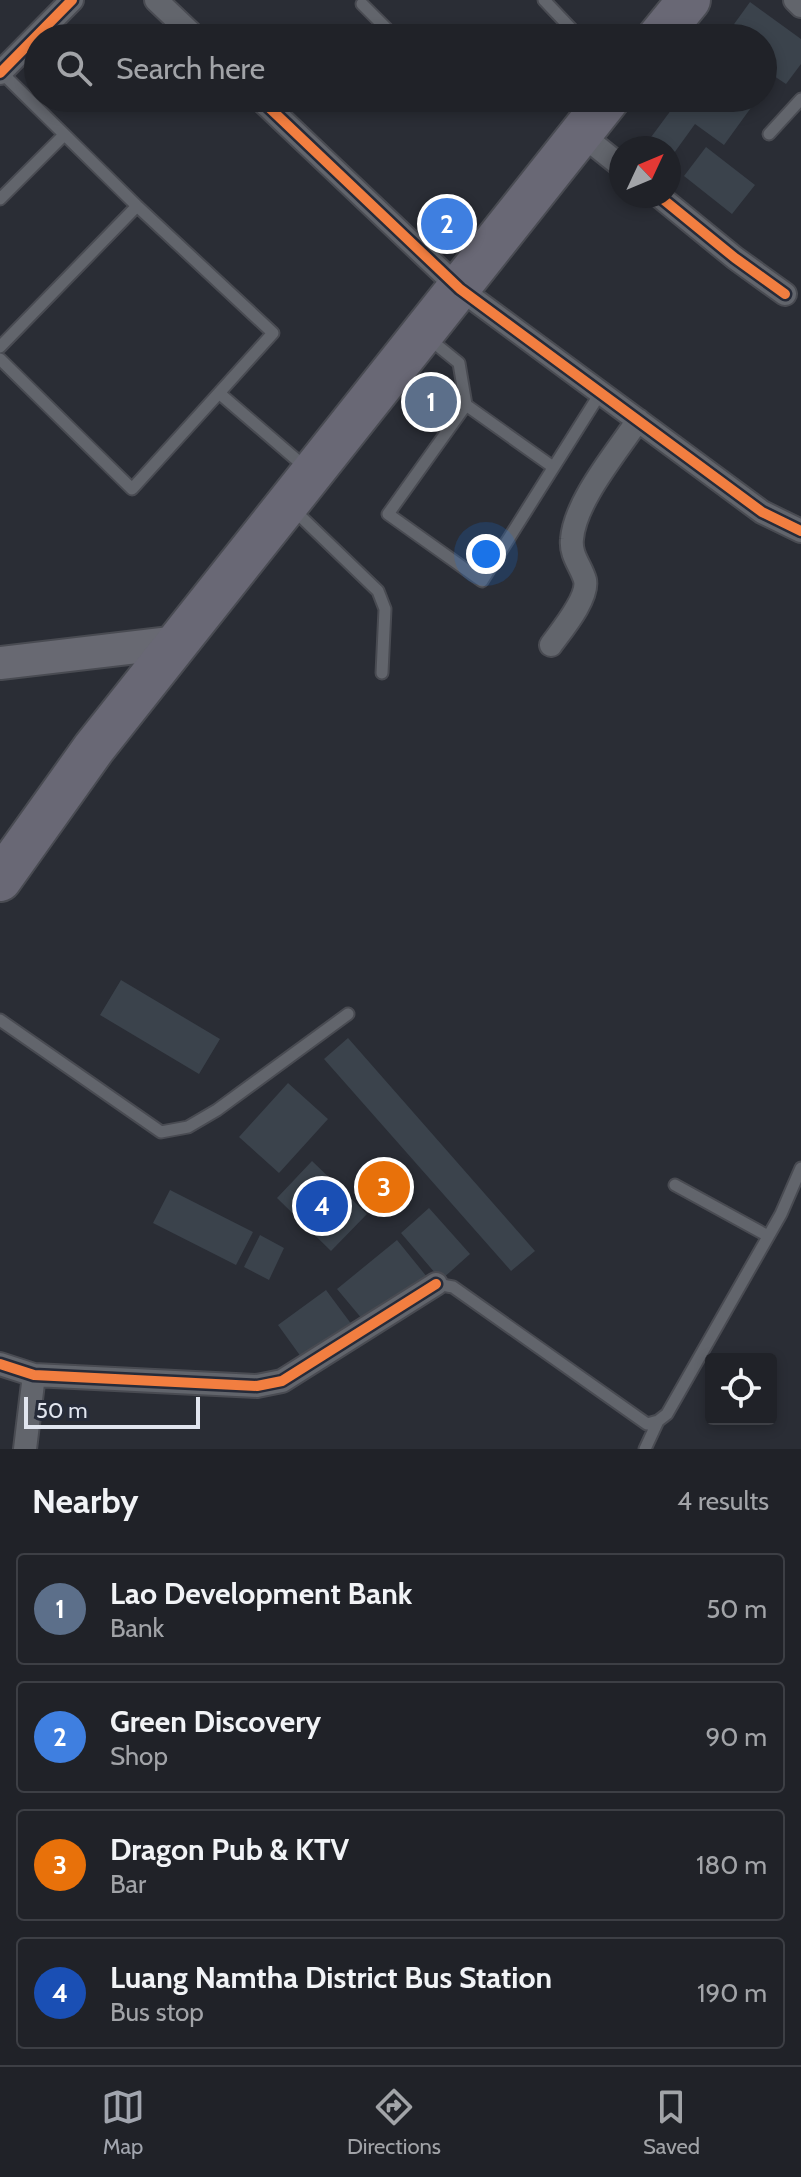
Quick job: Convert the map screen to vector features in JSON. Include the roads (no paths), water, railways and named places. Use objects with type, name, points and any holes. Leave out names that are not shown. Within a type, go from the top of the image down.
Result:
[{"type":"highway","points":[[0,880],[94,748],[460,289],[586,112]]},
{"type":"highway","points":[[0,847],[94,748]]},
{"type":"main road","points":[[0,663],[179,642]]},
{"type":"street","points":[[48,24],[72,0]]},
{"type":"street","points":[[156,0],[181,24]]},
{"type":"street","points":[[795,0],[801,6]]},
{"type":"street","points":[[0,72],[24,48]]},
{"type":"street","points":[[274,112],[460,289],[762,512],[801,531]]},
{"type":"street","points":[[586,112],[609,147]]},
{"type":"street","points":[[674,208],[785,294]]},
{"type":"street","points":[[551,645],[584,595],[586,582],[576,562],[571,541],[577,519],[593,488],[638,420]]},
{"type":"street","points":[[0,1364],[34,1375],[257,1386],[282,1381],[436,1284]]},
{"type":"street","points":[[25,1449],[34,1375]]},
{"type":"lane","points":[[544,0],[567,24]]},
{"type":"lane","points":[[362,4],[382,24]]},
{"type":"lane","points":[[0,72],[24,96]]},
{"type":"lane","points":[[769,134],[801,99]]},
{"type":"lane","points":[[0,359],[132,489],[273,333],[41,112]]},
{"type":"lane","points":[[0,199],[64,135]]},
{"type":"lane","points":[[0,347],[137,206]]},
{"type":"lane","points":[[423,333],[459,363],[466,405],[388,514],[482,581],[601,392]]},
{"type":"lane","points":[[219,393],[299,488],[378,591],[385,609],[382,673]]},
{"type":"lane","points":[[466,405],[553,467]]},
{"type":"lane","points":[[0,1020],[161,1132],[188,1127],[217,1110],[348,1014]]},
{"type":"lane","points":[[436,1284],[453,1287],[647,1424],[658,1421],[667,1414],[768,1236],[801,1168]]},
{"type":"lane","points":[[675,1185],[768,1236]]},
{"type":"lane","points":[[645,1449],[658,1421]]},
{"type":"place","name":"Green Discovery","points":[[447,224]]},
{"type":"place","name":"Lao Development Bank","points":[[431,402]]},
{"type":"place","name":"Dragon Pub & KTV","points":[[384,1187]]},
{"type":"place","name":"Luang Namtha District Bus Station","points":[[322,1206]]}]
